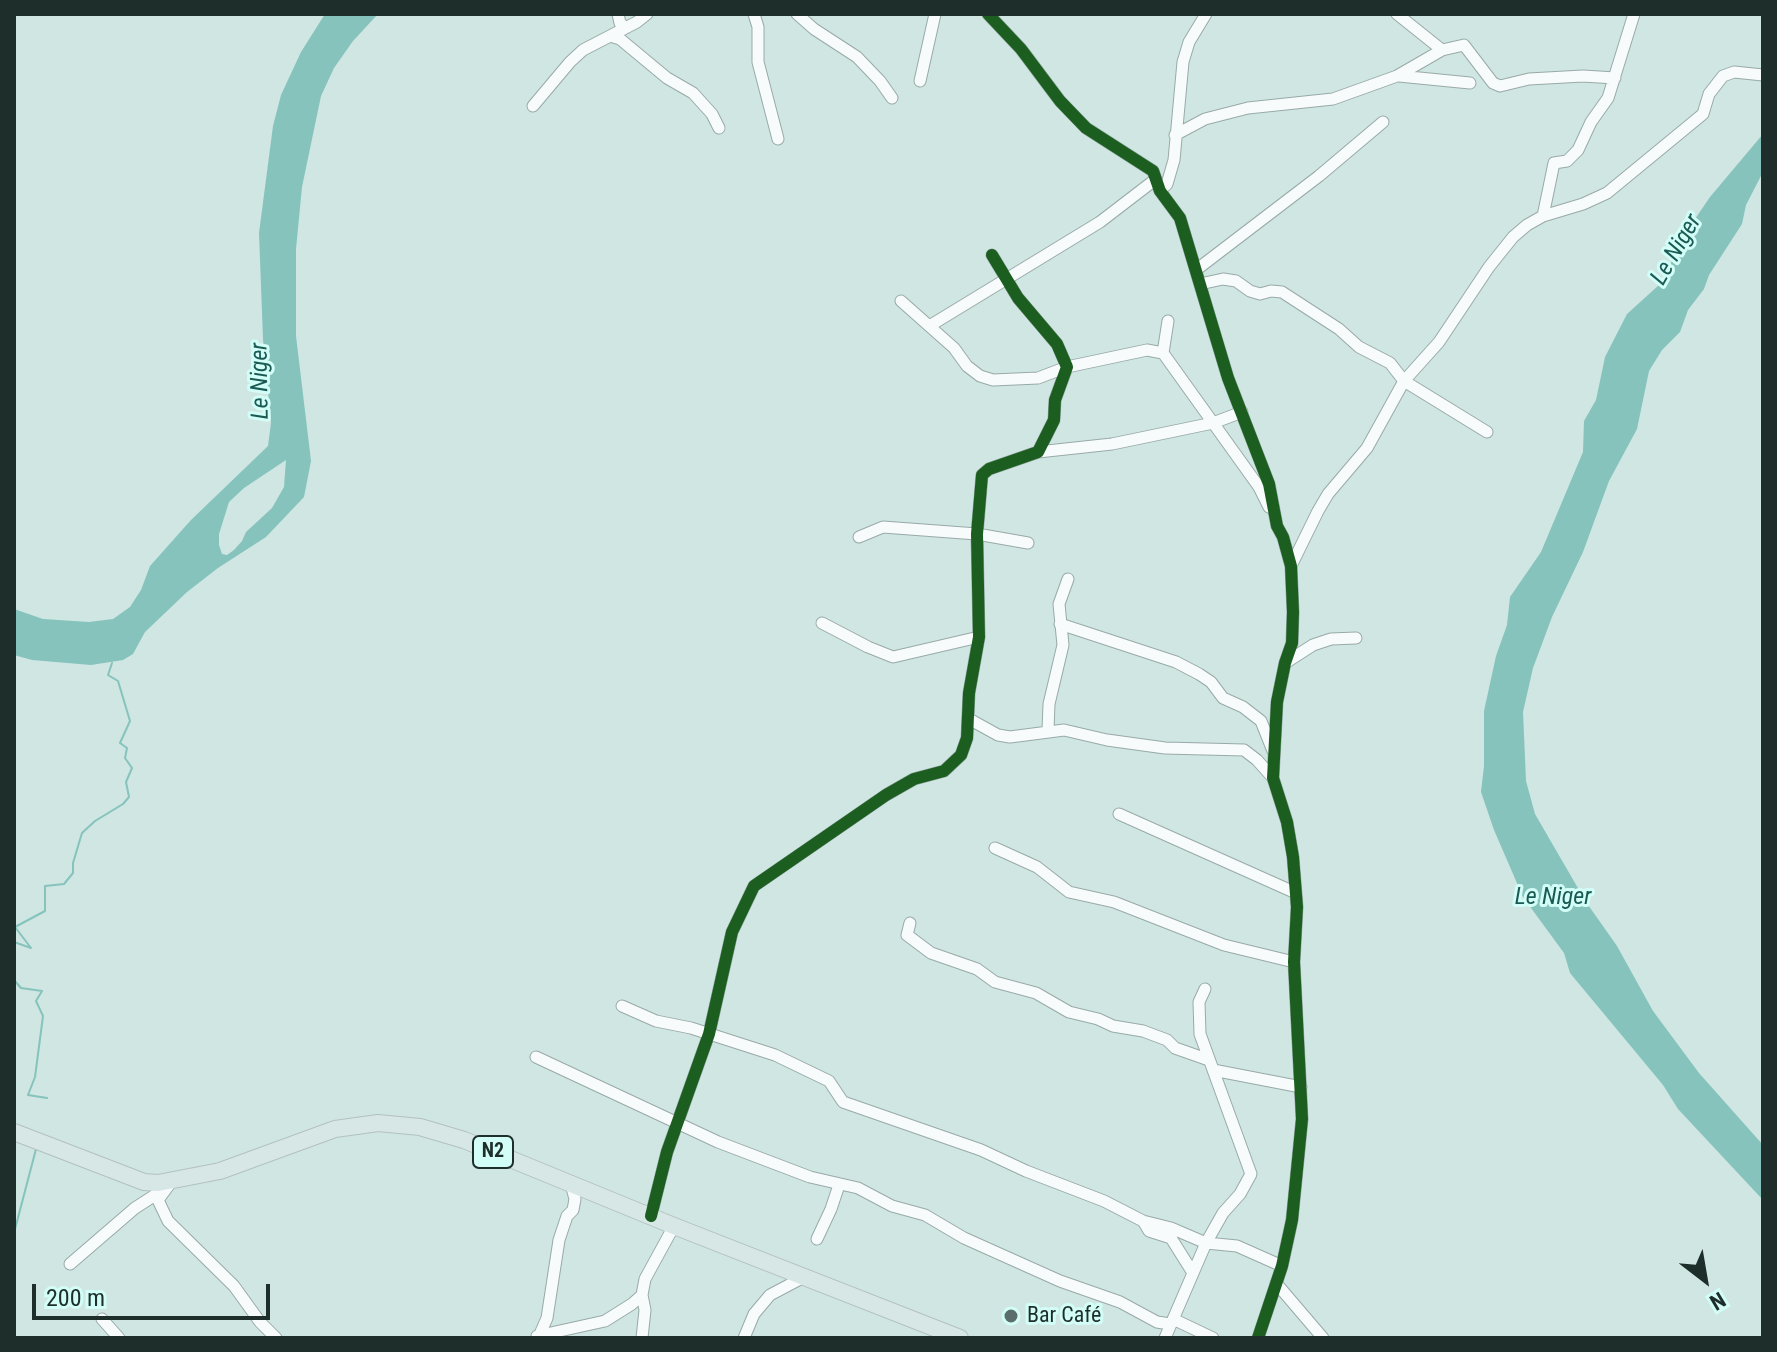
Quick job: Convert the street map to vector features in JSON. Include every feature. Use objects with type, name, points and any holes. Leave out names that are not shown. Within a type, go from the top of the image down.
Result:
[{"type":"highway","name":"N2","points":[[14,1132],[144,1182],[168,1185],[220,1171],[335,1129],[378,1123],[420,1127],[464,1140],[960,1338]]},
{"type":"street","points":[[618,14],[620,23],[626,28]]},
{"type":"street","points":[[533,106],[583,50],[647,14]]},
{"type":"street","points":[[754,14],[758,27],[758,62],[778,139]]},
{"type":"street","points":[[797,14],[857,57],[892,98]]},
{"type":"street","points":[[920,81],[935,14]]},
{"type":"street","points":[[988,14],[1086,128],[1153,171],[1158,185],[1180,218],[1228,378],[1269,484],[1277,526]]},
{"type":"street","points":[[931,325],[1158,185],[1167,184],[1174,160],[1183,62],[1189,42],[1206,14]]},
{"type":"street","points":[[1397,14],[1442,50]]},
{"type":"street","points":[[1543,216],[1554,163],[1567,161],[1578,150],[1591,122],[1608,98],[1634,14]]},
{"type":"street","points":[[610,36],[620,39],[667,78],[693,93],[712,114],[719,128]]},
{"type":"street","points":[[1175,135],[1205,119],[1270,104],[1333,99],[1397,76],[1442,50],[1464,45],[1493,83],[1500,86],[1529,79],[1615,78]]},
{"type":"street","points":[[1291,566],[1328,494],[1367,448],[1404,381],[1439,342],[1513,237],[1543,216],[1607,193],[1703,114],[1709,94],[1723,76],[1734,72],[1763,75]]},
{"type":"street","points":[[1397,76],[1470,83]]},
{"type":"street","points":[[1196,270],[1319,176],[1383,122]]},
{"type":"street","points":[[992,255],[1018,298],[1057,344],[1067,367],[1055,400],[1054,420],[1038,452]]},
{"type":"street","points":[[1200,284],[1223,279],[1236,281],[1260,294],[1282,292],[1339,329],[1359,347],[1390,363],[1404,381],[1487,432]]},
{"type":"street","points":[[901,301],[931,325],[967,366],[980,376],[993,380],[1038,378],[1067,367],[1147,350],[1163,353],[1259,487],[1283,537],[1291,566],[1292,643],[1277,702],[1273,778],[1287,822],[1296,893],[1294,962],[1301,1087],[1298,1175],[1292,1220],[1282,1266],[1258,1338]]},
{"type":"street","points":[[1163,353],[1168,321]]},
{"type":"street","points":[[651,1216],[667,1152],[709,1034],[732,932],[754,886],[886,795],[914,779],[944,771],[955,763],[967,738],[969,693],[979,637],[977,534],[982,475],[989,469],[1038,452],[1112,444],[1213,423],[1242,412]]},
{"type":"street","points":[[859,537],[883,527],[977,534],[1028,543]]},
{"type":"street","points":[[1048,730],[1049,704],[1063,645],[1059,604],[1068,579]]},
{"type":"street","points":[[822,623],[893,657],[979,637]]},
{"type":"street","points":[[1060,624],[1176,662],[1199,674],[1211,682],[1223,698],[1243,707],[1261,721],[1274,755]]},
{"type":"street","points":[[1285,663],[1313,645],[1331,639],[1356,638]]},
{"type":"street","points":[[969,719],[998,735],[1010,737],[1064,730],[1165,748],[1244,750],[1273,778]]},
{"type":"street","points":[[1119,814],[1296,893]]},
{"type":"street","points":[[995,848],[1037,867],[1069,892],[1114,902],[1224,945],[1294,962]]},
{"type":"street","points":[[910,923],[907,935],[931,953],[977,969],[995,982],[1036,993],[1069,1012],[1167,1040],[1175,1048],[1211,1065],[1301,1087]]},
{"type":"street","points":[[1165,1338],[1206,1243],[1251,1174],[1200,1034],[1199,1002],[1205,989]]},
{"type":"street","points":[[622,1006],[656,1021],[691,1028],[775,1055],[829,1081],[843,1102],[981,1150],[1104,1201],[1143,1221],[1171,1228],[1206,1243],[1237,1246],[1282,1266]]},
{"type":"street","points":[[536,1057],[718,1142],[839,1185],[858,1188],[892,1206],[925,1215],[964,1238],[1060,1281],[1120,1302],[1157,1322],[1172,1321],[1213,1338]]},
{"type":"street","points":[[538,1336],[547,1318],[559,1240],[567,1216],[573,1210],[575,1199],[571,1184]]},
{"type":"street","points":[[70,1264],[135,1208],[168,1185]]},
{"type":"street","points":[[168,1185],[158,1200],[168,1221],[227,1279],[276,1338]]},
{"type":"street","points":[[817,1239],[839,1185]]},
{"type":"street","points":[[1143,1221],[1149,1231],[1171,1238],[1193,1273]]},
{"type":"street","points":[[642,1338],[645,1310],[642,1295],[651,1264],[674,1226]]},
{"type":"street","points":[[744,1338],[754,1314],[770,1295],[804,1277]]},
{"type":"street","points":[[1276,1283],[1323,1338]]},
{"type":"street","points":[[538,1336],[605,1321],[642,1295]]},
{"type":"street","points":[[102,1319],[119,1338]]},
{"type":"water","name":"Le Niger","points":[[325,14],[378,14],[334,68],[321,96],[302,187],[296,249],[296,336],[311,461],[304,497],[266,537],[187,592],[145,632],[133,654],[123,660],[91,665],[32,660],[14,655],[14,609],[43,619],[89,622],[113,619],[130,607],[141,590],[150,566],[191,520],[268,446],[271,423],[263,339],[259,233],[273,126],[281,95],[301,52]],"holes":[[[286,460],[284,487],[272,508],[246,532],[234,550],[227,555],[222,554],[219,534],[229,502]]]},
{"type":"water","name":"Le Niger","points":[[1763,134],[1763,172],[1746,205],[1742,224],[1688,310],[1680,332],[1662,350],[1649,371],[1637,429],[1609,481],[1583,552],[1552,617],[1533,668],[1523,712],[1526,781],[1535,814],[1586,902],[1617,946],[1653,1011],[1699,1073],[1763,1145],[1763,1200],[1678,1109],[1663,1085],[1570,973],[1564,953],[1523,897],[1481,792],[1484,711],[1496,656],[1507,625],[1510,597],[1541,552],[1583,452],[1584,421],[1596,400],[1605,357],[1627,314],[1659,285],[1710,197]]},
{"type":"waterway","points":[[14,942],[31,948],[15,927],[45,911],[45,886],[64,884],[73,873],[82,833],[129,797],[126,782],[132,768],[125,758],[127,748],[120,743],[130,721],[118,681],[108,675],[112,663]]},
{"type":"waterway","points":[[14,980],[21,988],[42,991],[36,1001],[43,1016],[35,1077],[28,1095],[47,1098]]},
{"type":"waterway","points":[[14,1233],[36,1149]]},
{"type":"cycle path","points":[[988,14],[1086,128],[1153,171],[1160,191],[1180,218],[1228,378],[1269,484],[1277,526],[1291,566],[1292,643],[1277,702],[1273,778],[1287,822],[1293,857],[1297,907],[1294,962],[1302,1119],[1292,1220],[1282,1266],[1258,1338]]},
{"type":"cycle path","points":[[651,1216],[667,1152],[709,1034],[732,932],[754,886],[886,795],[914,779],[944,771],[961,755],[967,738],[969,693],[979,637],[977,534],[982,475],[989,469],[1038,452],[1054,420],[1055,400],[1067,367],[1057,344],[1018,298],[992,255]]},
{"type":"place","name":"Bar Café","points":[[1011,1316]]}]
